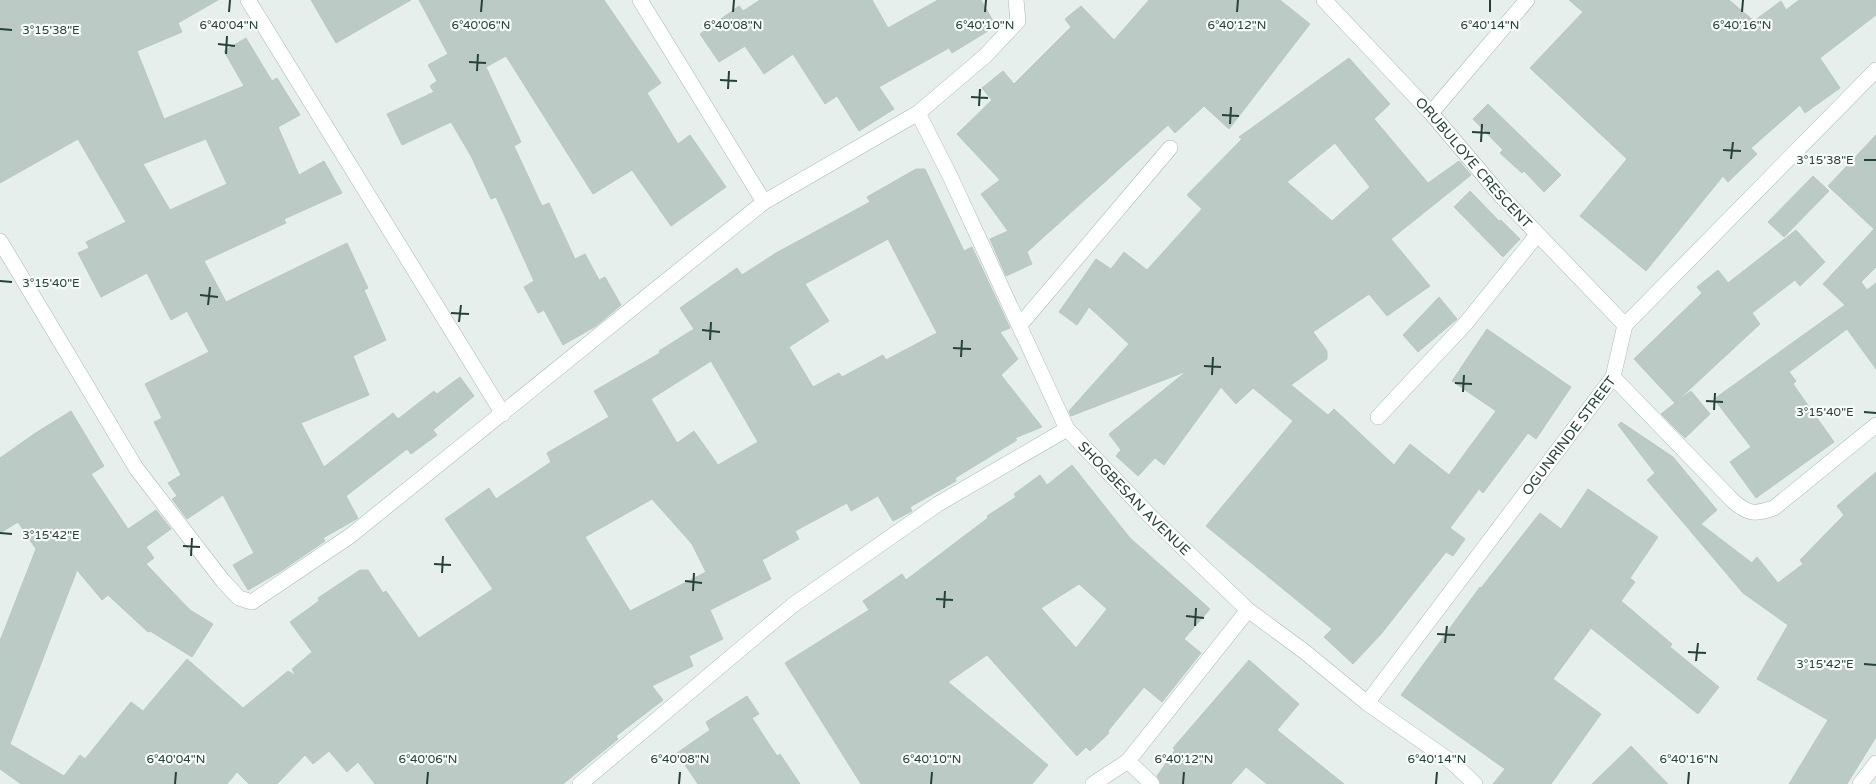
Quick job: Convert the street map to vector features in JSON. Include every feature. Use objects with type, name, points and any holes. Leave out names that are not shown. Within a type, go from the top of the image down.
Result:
[{"type":"street","points":[[248,0],[503,414]]},
{"type":"street","points":[[640,0],[764,202]]},
{"type":"street","points":[[0,241],[136,468],[223,581],[239,598],[252,602],[270,592],[350,536],[764,202],[918,113],[985,56],[1018,21],[1016,0]]},
{"type":"street","name":"ORUBULOYE CRESCENT","points":[[1324,0],[1432,113],[1537,235],[1625,325]]},
{"type":"street","points":[[1432,113],[1527,0]]},
{"type":"street","points":[[1625,325],[1876,70]]},
{"type":"street","name":"SHOGBESAN AVENUE","points":[[918,113],[950,176],[1067,428],[1154,518],[1248,610],[1305,652],[1367,703],[1453,763],[1475,784]]},
{"type":"street","points":[[1020,325],[1170,148]]},
{"type":"street","points":[[1378,417],[1466,322],[1537,235]]},
{"type":"street","name":"OGUNRINDE STREET","points":[[1367,703],[1613,377],[1625,325]]},
{"type":"street","points":[[1613,377],[1734,502],[1744,511],[1757,514],[1774,508],[1876,425]]},
{"type":"street","points":[[580,784],[792,605],[938,504],[1067,428]]},
{"type":"street","points":[[1093,784],[1128,761],[1248,610]]},
{"type":"street","points":[[1128,761],[1152,784]]},
{"type":"street","points":[[1860,784],[1876,763]]},
{"type":"building","points":[[0,0],[218,0],[178,23],[182,32],[137,51],[164,119],[244,86],[224,51],[246,38],[272,81],[277,78],[300,115],[278,127],[299,175],[324,161],[342,193],[284,219],[286,223],[204,261],[226,302],[347,243],[368,288],[364,290],[386,340],[353,356],[369,395],[301,423],[324,467],[393,413],[398,419],[434,391],[437,394],[460,377],[474,396],[433,430],[437,435],[411,454],[407,449],[346,496],[358,518],[323,538],[325,541],[281,571],[248,590],[233,565],[254,553],[223,495],[187,519],[172,499],[177,496],[168,483],[181,475],[154,422],[162,418],[145,384],[209,352],[187,311],[171,320],[147,273],[101,297],[78,253],[89,248],[86,242],[126,222],[78,139],[0,183]],"holes":[[[206,139],[227,184],[170,210],[143,164]]]},
{"type":"building","points":[[311,0],[411,0],[336,43]]},
{"type":"building","points":[[419,0],[604,0],[661,83],[647,93],[678,144],[690,135],[726,187],[671,226],[632,170],[593,194],[506,56],[486,67],[521,142],[514,146],[542,206],[549,203],[575,259],[585,254],[599,280],[605,277],[621,305],[596,326],[563,345],[544,310],[538,313],[524,287],[534,281],[496,197],[491,199],[471,156],[451,122],[402,145],[387,114],[434,92],[430,86],[437,81],[428,65],[448,54]]},
{"type":"building","points":[[760,0],[872,0],[888,28],[938,0],[981,0],[996,26],[952,53],[949,48],[879,87],[894,109],[859,131],[837,96],[825,104],[793,54],[764,74],[745,46],[719,62],[700,34],[739,6],[743,11]]},
{"type":"building","points":[[1149,0],[1280,0],[1310,24],[1229,129],[1204,106],[1175,133],[1168,125],[1027,252],[1032,264],[1006,276],[990,239],[1008,231],[981,194],[1000,180],[957,134],[992,100],[982,88],[1003,71],[1014,84],[1071,27],[1065,19],[1081,6],[1114,40]]},
{"type":"building","points":[[1569,0],[1729,0],[1754,21],[1781,1],[1786,10],[1799,0],[1876,0],[1876,15],[1820,58],[1840,88],[1805,113],[1800,105],[1751,148],[1757,154],[1728,182],[1723,176],[1646,271],[1580,216],[1627,159],[1530,68],[1583,12]]},
{"type":"building","points":[[1349,58],[1390,104],[1374,119],[1428,183],[1459,161],[1471,175],[1391,239],[1430,286],[1387,316],[1369,294],[1313,332],[1327,351],[1327,359],[1291,385],[1328,415],[1334,409],[1394,465],[1410,444],[1449,475],[1496,411],[1452,381],[1487,329],[1571,387],[1536,439],[1528,433],[1483,493],[1479,489],[1450,528],[1465,539],[1453,556],[1446,552],[1381,634],[1353,664],[1324,637],[1332,629],[1206,526],[1293,421],[1253,388],[1236,404],[1221,387],[1164,465],[1155,458],[1138,476],[1116,456],[1121,450],[1109,434],[1187,371],[1071,416],[1069,411],[1129,344],[1089,307],[1077,325],[1059,312],[1096,259],[1111,269],[1124,252],[1147,270],[1202,209],[1187,195],[1242,139],[1239,137]],"holes":[[[1335,143],[1370,187],[1332,221],[1287,182]]]},
{"type":"building","points":[[1488,104],[1561,175],[1544,192],[1524,171],[1522,173],[1500,153],[1503,150],[1473,119]]},
{"type":"building","points":[[1876,135],[1876,267],[1861,282],[1867,290],[1876,283],[1876,369],[1847,329],[1789,372],[1796,381],[1793,384],[1834,442],[1756,498],[1730,462],[1751,447],[1714,399],[1845,305],[1823,284],[1874,229],[1828,186]]},
{"type":"building","points":[[916,169],[925,169],[964,251],[972,247],[1010,328],[1000,332],[1018,359],[1001,375],[1042,427],[1015,438],[1017,440],[955,478],[956,481],[910,507],[912,511],[893,521],[878,496],[851,511],[847,503],[795,531],[799,539],[762,560],[771,579],[710,610],[723,639],[689,656],[693,666],[652,686],[663,700],[616,736],[618,739],[563,784],[375,784],[358,762],[347,772],[329,751],[313,764],[305,755],[277,784],[249,784],[237,772],[227,784],[21,784],[0,769],[0,641],[36,549],[18,522],[0,533],[0,458],[34,434],[71,411],[104,466],[91,474],[128,529],[156,510],[171,529],[146,547],[154,558],[146,564],[190,610],[213,624],[192,657],[150,631],[148,632],[108,595],[102,600],[77,570],[10,744],[64,776],[80,755],[85,759],[131,702],[143,711],[187,659],[243,708],[288,671],[296,676],[292,669],[312,652],[290,622],[319,601],[318,598],[360,570],[368,570],[383,593],[386,591],[419,638],[493,589],[445,519],[489,488],[496,499],[551,462],[547,453],[609,417],[594,391],[660,353],[659,351],[694,329],[680,308],[737,268],[742,275],[776,253],[870,202],[867,197]],"holes":[[[888,239],[937,333],[886,360],[883,355],[842,377],[839,373],[813,387],[789,347],[829,321],[805,284]],[[711,361],[758,442],[718,465],[694,431],[677,443],[651,399]],[[652,499],[692,544],[706,572],[630,611],[585,537]]]},
{"type":"building","points":[[1813,176],[1829,191],[1784,237],[1768,222]]},
{"type":"building","points":[[1470,191],[1499,221],[1501,220],[1520,239],[1503,257],[1454,207]]},
{"type":"building","points":[[1796,230],[1825,262],[1800,286],[1795,280],[1752,313],[1760,324],[1677,401],[1691,391],[1710,414],[1685,438],[1661,414],[1675,403],[1634,359],[1702,293],[1697,287],[1718,270],[1728,283]]},
{"type":"building","points":[[1439,297],[1457,319],[1418,352],[1403,335]]},
{"type":"building","points":[[1621,422],[1673,457],[1717,510],[1701,524],[1752,563],[1757,557],[1778,583],[1803,564],[1800,560],[1844,515],[1837,506],[1876,472],[1876,737],[1847,784],[1789,784],[1828,720],[1757,679],[1788,625],[1743,593],[1647,480],[1655,473],[1618,425]]},
{"type":"building","points":[[1072,465],[1130,538],[1210,609],[1184,639],[1201,653],[1162,702],[1144,687],[1108,731],[1109,733],[1090,751],[1086,747],[1077,756],[987,655],[948,682],[1048,765],[1032,784],[861,784],[785,663],[869,610],[863,601],[902,574],[906,580],[988,518],[987,516],[1016,497],[1014,494],[1040,475],[1047,485]],"holes":[[[1079,584],[1107,609],[1076,648],[1041,608]]]},
{"type":"building","points":[[1588,489],[1658,537],[1630,578],[1635,582],[1621,601],[1672,644],[1670,647],[1719,687],[1698,714],[1591,628],[1553,679],[1601,714],[1551,784],[1493,784],[1505,769],[1401,695],[1480,587],[1540,513],[1561,529]]},
{"type":"building","points":[[1249,660],[1299,704],[1277,730],[1344,784],[1267,784],[1246,767],[1231,784],[1161,784],[1157,776],[1175,750],[1173,748]]},
{"type":"building","points":[[747,696],[759,714],[752,718],[777,756],[780,754],[800,784],[698,784],[677,753],[710,730],[706,722]]},
{"type":"building","points":[[1631,746],[1668,784],[1592,784]]}]
